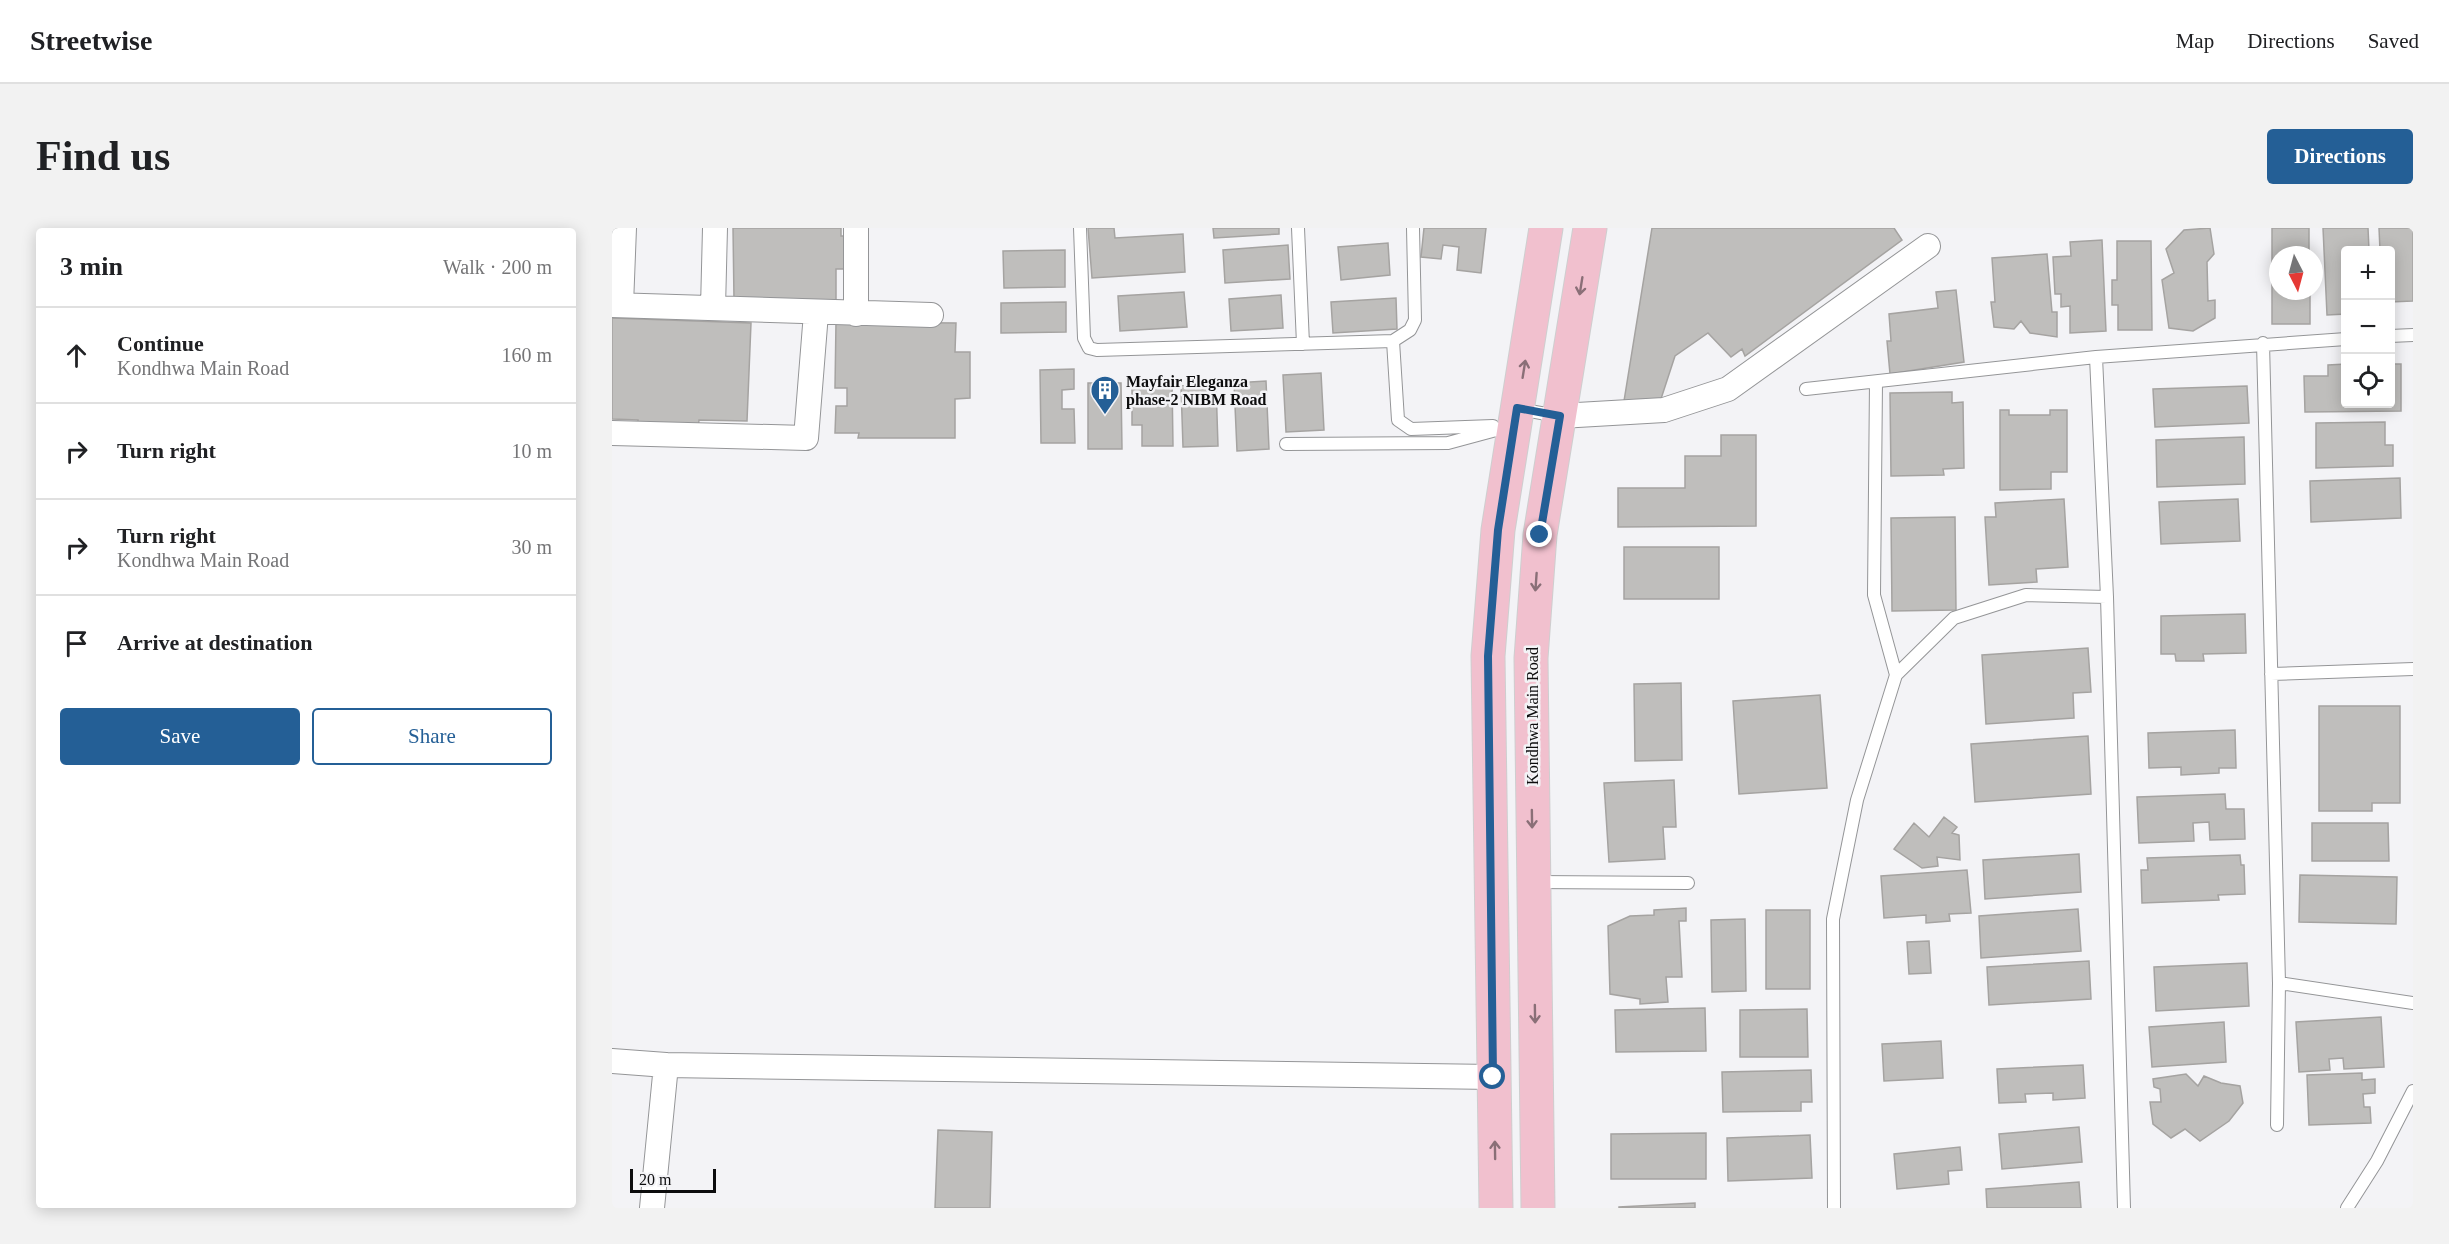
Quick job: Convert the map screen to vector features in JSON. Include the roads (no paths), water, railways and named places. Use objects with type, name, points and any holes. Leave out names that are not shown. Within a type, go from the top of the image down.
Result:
[{"type":"main road","points":[[1496,1208],[1488,656],[1498,530],[1546,228]]},
{"type":"main road","name":"Kondhwa Main Road","points":[[1538,1208],[1531,658],[1540,535],[1590,228]]},
{"type":"street","points":[[624,228],[617,305],[816,314],[931,315]]},
{"type":"street","points":[[713,308],[715,228]]},
{"type":"street","points":[[856,228],[856,314]]},
{"type":"street","points":[[1560,416],[1664,410],[1728,388],[1928,246]]},
{"type":"street","points":[[612,433],[806,438],[816,314]]},
{"type":"street","points":[[612,1061],[666,1065],[1493,1077]]},
{"type":"street","points":[[652,1208],[666,1065]]},
{"type":"lane","points":[[1080,228],[1084,339],[1089,348],[1097,350],[1393,341],[1410,330],[1415,320],[1413,228]]},
{"type":"lane","points":[[1298,228],[1303,344]]},
{"type":"lane","points":[[2395,336],[2413,335]]},
{"type":"lane","points":[[1806,389],[2096,357],[2263,343],[2341,339]]},
{"type":"lane","points":[[1393,341],[1398,420],[1411,429],[1516,417],[1560,416]]},
{"type":"lane","points":[[2263,343],[2279,983],[2277,1125]]},
{"type":"lane","points":[[2096,357],[2107,597],[2124,1208]]},
{"type":"lane","points":[[1876,382],[1874,595],[1896,675]]},
{"type":"lane","points":[[1286,444],[1448,443],[1516,417]]},
{"type":"lane","points":[[1834,1208],[1833,919],[1857,800],[1896,675],[1954,618],[2026,595],[2107,597]]},
{"type":"lane","points":[[2271,674],[2413,669]]},
{"type":"lane","points":[[1533,882],[1688,882]]},
{"type":"lane","points":[[2279,983],[2413,1003]]},
{"type":"lane","points":[[2347,1208],[2377,1161],[2413,1091]]},
{"type":"place","name":"Mayfair Eleganza phase-2 NIBM Road","points":[[1105,416]]}]
